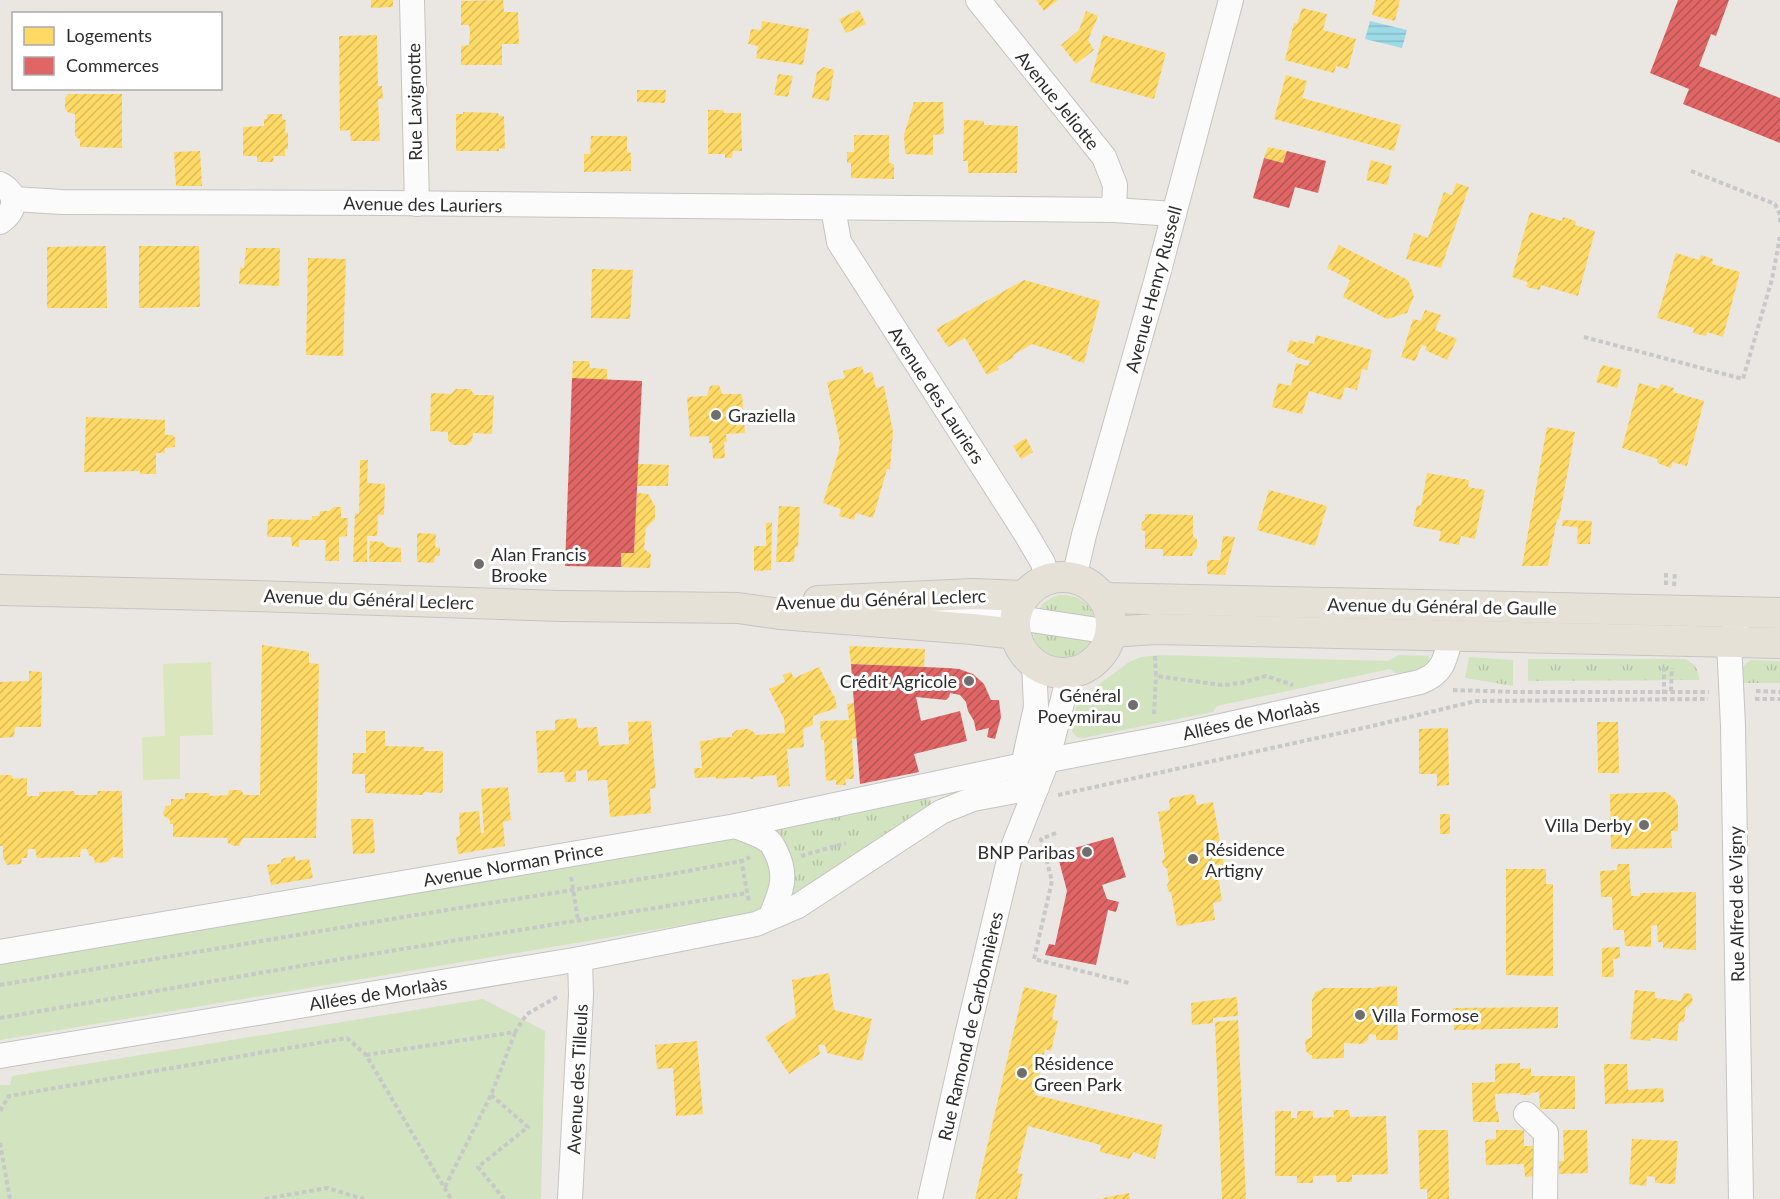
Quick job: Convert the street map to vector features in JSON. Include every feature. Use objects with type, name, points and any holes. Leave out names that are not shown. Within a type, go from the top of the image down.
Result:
[{"type":"main road","points":[[1083,581],[1104,598],[1111,616],[1111,632],[1106,646],[1097,659],[1085,668],[1070,672],[1055,672],[1040,667],[1027,656],[1018,642],[1035,601],[1083,581]]},
{"type":"main road","name":"Avenue du Général Leclerc","points":[[0,590],[560,606],[738,608],[780,614],[972,629],[1035,601]]},
{"type":"main road","name":"Avenue du Général Leclerc","points":[[738,608],[775,603],[961,594],[1035,601]]},
{"type":"main road","name":"Avenue du Général de Gaulle","points":[[1104,598],[1780,613]]},
{"type":"main road","name":"Avenue du Général de Gaulle","points":[[1111,632],[1155,628],[1780,643]]},
{"type":"street","name":"Rue Lavignotte","points":[[412,0],[417,204]]},
{"type":"street","name":"Avenue Jeliotte","points":[[978,0],[1104,157],[1115,185],[1114,210]]},
{"type":"street","name":"Avenue Henry Russell","points":[[1035,601],[1174,214],[1232,0]]},
{"type":"street","name":"Avenue des Lauriers","points":[[7,192],[62,202],[1114,210],[1174,214]]},
{"type":"street","points":[[0,222],[8,217],[13,209],[7,192]]},
{"type":"street","name":"Avenue des Lauriers","points":[[833,208],[839,242],[1043,563],[1035,601]]},
{"type":"street","points":[[1035,601],[1111,632]]},
{"type":"street","name":"Rue Alfred de Vigny","points":[[1741,1199],[1733,726],[1738,695],[1729,642],[1742,612]]},
{"type":"street","name":"Allées de Morlaàs","points":[[1023,765],[1180,735],[1420,682],[1432,677],[1441,669],[1451,636]]},
{"type":"street","name":"Rue Ramond de Carbonnières","points":[[1034,663],[1036,707],[1023,765],[1036,792]]},
{"type":"street","name":"Rue Ramond de Carbonnières","points":[[930,1199],[1011,852],[1047,761],[1070,672]]},
{"type":"street","name":"Avenue Norman Prince","points":[[0,952],[568,855],[738,838],[1023,765]]},
{"type":"street","name":"Allées de Morlaàs","points":[[0,1056],[580,959],[764,920],[798,906],[941,812],[973,800],[1036,792]]},
{"type":"street","points":[[738,838],[761,837],[771,844],[783,870],[782,886],[764,920]]},
{"type":"street","name":"Avenue des Tilleuls","points":[[570,1199],[581,994],[580,959]]},
{"type":"street","points":[[1526,1114],[1546,1133],[1545,1199]]},
{"type":"path","points":[[1691,171],[1774,204],[1780,223]]},
{"type":"path","points":[[1584,337],[1743,379],[1772,279],[1780,237]]},
{"type":"path","points":[[1154,714],[1155,648]]},
{"type":"path","points":[[1664,661],[1664,700]]},
{"type":"path","points":[[1156,676],[1222,685],[1241,683],[1266,676],[1296,686]]},
{"type":"path","points":[[1516,692],[1664,691],[1780,699]]},
{"type":"path","points":[[1738,695],[1780,692]]},
{"type":"path","points":[[1036,792],[1121,780],[1372,726],[1476,701],[1708,699]]},
{"type":"path","points":[[1056,833],[1041,838],[1052,881],[1034,959],[1129,983]]},
{"type":"path","points":[[738,838],[747,893],[764,920]]},
{"type":"path","points":[[568,855],[578,920]]},
{"type":"path","points":[[0,985],[742,861]]},
{"type":"path","points":[[0,1018],[747,893]]},
{"type":"path","points":[[444,1188],[491,1095],[515,1032],[527,1014],[558,997]]},
{"type":"path","points":[[366,1055],[515,1032]]},
{"type":"path","points":[[1,1108],[9,1096],[347,1038],[366,1055],[451,1199]]},
{"type":"path","points":[[491,1095],[528,1126],[478,1167],[504,1199]]},
{"type":"path","points":[[0,1143],[9,1199]]},
{"type":"path","points":[[265,1199],[327,1188],[364,1199]]},
{"type":"green space","points":[[1059,595],[1072,596],[1083,601],[1091,609],[1095,622],[1039,609],[1048,600]]},
{"type":"green space","points":[[1032,626],[1093,639],[1089,647],[1076,656],[1059,658],[1051,656],[1038,645]]},
{"type":"green space","points":[[1161,655],[1388,661],[1399,655],[1429,656],[1430,665],[1419,672],[1395,673],[1390,669],[1217,706],[1213,712],[1083,738],[1077,737],[1072,732],[1076,707],[1093,689],[1129,662],[1141,657]]},
{"type":"green space","points":[[1469,657],[1513,660],[1513,686],[1465,678]]},
{"type":"green space","points":[[1528,659],[1686,659],[1696,668],[1699,680],[1528,681]]},
{"type":"green space","points":[[1751,660],[1780,661],[1780,683],[1739,683],[1742,669]]},
{"type":"green space","points":[[211,662],[213,735],[180,736],[180,779],[143,780],[142,737],[165,736],[163,664]]},
{"type":"green space","points":[[929,794],[933,811],[795,897],[792,895],[773,831]]},
{"type":"green space","points":[[735,837],[763,847],[775,872],[766,908],[742,915],[0,1040],[0,963]]},
{"type":"green space","points":[[483,999],[545,1031],[541,1199],[0,1199],[0,1085],[10,1085],[12,1076]]},
{"type":"water","points":[[1370,21],[1407,30],[1402,48],[1365,39]]},
{"type":"building: Logements","points":[[371,0],[393,0],[393,7],[371,8]]},
{"type":"building: Logements","points":[[503,0],[504,12],[518,12],[519,44],[502,44],[502,65],[461,65],[461,46],[469,45],[470,33],[469,25],[461,25],[461,1]]},
{"type":"building: Logements","points":[[1036,0],[1058,0],[1044,11]]},
{"type":"building: Logements","points":[[1376,0],[1400,0],[1395,21],[1372,15]]},
{"type":"building: Logements","points":[[1302,8],[1327,14],[1323,30],[1356,39],[1348,69],[1336,66],[1334,73],[1285,60],[1294,23],[1297,24]]},
{"type":"building: Logements","points":[[859,10],[866,24],[846,33],[839,19]]},
{"type":"building: Logements","points":[[1086,11],[1098,16],[1088,40],[1094,50],[1076,64],[1061,45],[1079,30]]},
{"type":"building: Logements","points":[[762,21],[809,29],[803,65],[756,58],[758,46],[748,44],[751,29],[761,30]]},
{"type":"building: Logements","points":[[377,35],[378,86],[382,86],[383,99],[378,99],[380,141],[351,141],[350,130],[340,131],[339,36]]},
{"type":"building: Logements","points":[[1103,35],[1166,53],[1154,99],[1090,82]]},
{"type":"building: Logements","points":[[824,67],[834,70],[829,101],[812,98],[817,72]]},
{"type":"building: Logements","points":[[778,74],[793,76],[788,97],[774,95]]},
{"type":"building: Logements","points":[[1286,75],[1307,81],[1302,98],[1401,125],[1394,151],[1274,119]]},
{"type":"building: Logements","points":[[637,90],[666,90],[665,103],[637,102]]},
{"type":"building: Logements","points":[[69,94],[122,94],[122,148],[80,147],[80,140],[75,136],[75,114],[65,109],[65,98]]},
{"type":"building: Logements","points":[[914,102],[943,102],[944,134],[933,135],[933,155],[905,154],[904,135]]},
{"type":"building: Logements","points":[[708,110],[741,113],[742,151],[733,151],[732,158],[725,158],[725,154],[708,154]]},
{"type":"building: Logements","points":[[463,112],[498,113],[499,116],[504,116],[505,149],[456,151],[456,114],[463,114]]},
{"type":"building: Logements","points":[[267,114],[282,114],[282,119],[286,120],[285,132],[288,133],[288,149],[285,149],[285,156],[273,156],[274,162],[257,162],[257,156],[243,156],[243,127],[264,126]]},
{"type":"building: Logements","points":[[964,120],[984,121],[984,125],[1018,126],[1017,173],[968,173],[968,161],[963,161]]},
{"type":"building: Logements","points":[[854,135],[889,135],[889,163],[894,164],[894,179],[851,178],[851,163],[847,163],[847,152],[854,152]]},
{"type":"building: Logements","points":[[591,136],[627,136],[627,152],[631,153],[631,171],[584,172],[584,154],[590,154]]},
{"type":"building: Logements","points":[[1268,147],[1287,151],[1283,163],[1264,158]]},
{"type":"building: Logements","points":[[200,151],[202,186],[176,186],[174,152]]},
{"type":"building: Logements","points":[[1371,160],[1392,166],[1387,185],[1366,180]]},
{"type":"building: Logements","points":[[1456,183],[1469,187],[1441,268],[1406,259],[1414,233],[1428,238],[1444,192],[1452,195]]},
{"type":"building: Logements","points":[[1530,212],[1562,221],[1563,217],[1576,221],[1575,225],[1595,231],[1578,296],[1541,285],[1540,290],[1526,287],[1528,282],[1512,277]]},
{"type":"building: Logements","points":[[1339,245],[1408,280],[1414,296],[1407,313],[1387,319],[1343,297],[1350,280],[1327,268]]},
{"type":"building: Logements","points":[[106,246],[107,308],[47,308],[47,247]]},
{"type":"building: Logements","points":[[139,246],[199,246],[200,307],[139,308]]},
{"type":"building: Logements","points":[[246,248],[280,248],[279,286],[239,284],[240,268],[244,268]]},
{"type":"building: Logements","points":[[1676,253],[1699,260],[1701,255],[1713,259],[1712,264],[1740,272],[1723,337],[1707,332],[1706,336],[1693,333],[1694,328],[1657,318]]},
{"type":"building: Logements","points":[[308,258],[346,259],[343,356],[306,355]]},
{"type":"building: Logements","points":[[592,269],[633,270],[630,319],[591,318]]},
{"type":"building: Logements","points":[[1024,280],[1100,301],[1084,363],[1032,344],[997,367],[999,369],[987,375],[965,338],[948,347],[936,329]]},
{"type":"building: Logements","points":[[1425,310],[1441,315],[1435,330],[1457,339],[1447,360],[1425,350],[1427,346],[1422,345],[1415,361],[1401,357],[1413,319],[1421,321]]},
{"type":"building: Logements","points":[[1316,335],[1372,350],[1367,370],[1362,369],[1357,390],[1345,387],[1341,400],[1309,391],[1302,414],[1272,407],[1278,383],[1291,386],[1296,363],[1308,366],[1310,361],[1287,352],[1290,340],[1314,344]]},
{"type":"building: Logements","points":[[573,361],[589,361],[590,368],[607,369],[607,380],[572,378]]},
{"type":"building: Logements","points":[[1602,365],[1622,370],[1617,388],[1596,382]]},
{"type":"building: Logements","points":[[862,366],[864,374],[872,372],[876,388],[884,386],[893,432],[890,469],[887,469],[873,518],[856,513],[854,520],[839,516],[841,509],[823,503],[840,443],[827,382],[845,378],[843,371]]},
{"type":"building: Logements","points":[[1639,383],[1659,389],[1661,384],[1674,388],[1673,392],[1704,401],[1687,466],[1672,462],[1671,468],[1657,463],[1658,459],[1622,448]]},
{"type":"building: Logements","name":"Graziella","points":[[719,385],[722,394],[742,394],[745,433],[726,434],[725,458],[713,459],[709,436],[690,437],[687,397],[707,396],[710,386]]},
{"type":"building: Logements","points":[[456,389],[470,389],[475,395],[494,395],[492,434],[473,433],[472,441],[467,445],[453,445],[448,440],[448,432],[430,431],[431,393],[451,394]]},
{"type":"building: Logements","points":[[86,417],[165,420],[165,435],[173,435],[175,447],[165,448],[165,453],[156,453],[156,474],[140,474],[140,471],[84,472]]},
{"type":"building: Logements","points":[[1547,427],[1575,432],[1548,566],[1522,566]]},
{"type":"building: Logements","points":[[1026,438],[1033,452],[1021,459],[1013,446]]},
{"type":"building: Logements","points":[[360,460],[368,460],[367,483],[385,484],[384,515],[378,515],[377,536],[367,536],[367,562],[353,562],[355,513],[359,514]]},
{"type":"building: Logements","points":[[638,464],[669,465],[668,486],[637,486]]},
{"type":"building: Logements","points":[[1427,473],[1469,480],[1468,487],[1485,490],[1475,539],[1461,536],[1459,545],[1439,541],[1441,531],[1413,526],[1417,505],[1421,506]]},
{"type":"building: Logements","points":[[1269,490],[1327,506],[1315,546],[1257,530]]},
{"type":"building: Logements","points":[[637,493],[648,494],[655,506],[655,519],[646,528],[644,549],[651,554],[650,568],[621,567],[621,553],[634,553]]},
{"type":"building: Logements","points":[[779,506],[800,507],[798,547],[795,547],[794,562],[776,562]]},
{"type":"building: Logements","points":[[334,507],[341,507],[341,518],[348,518],[347,536],[339,537],[339,561],[325,561],[326,540],[299,540],[299,547],[292,546],[291,537],[267,537],[268,519],[312,520],[312,516],[319,516],[320,511],[329,511]]},
{"type":"building: Logements","points":[[1145,514],[1193,515],[1193,537],[1197,539],[1197,548],[1192,556],[1163,556],[1163,549],[1145,549],[1145,531],[1141,530]]},
{"type":"building: Logements","points":[[1563,520],[1592,521],[1590,544],[1577,544],[1578,527],[1562,526]]},
{"type":"building: Logements","points":[[772,522],[771,570],[754,571],[754,546],[766,546],[766,523]]},
{"type":"building: Logements","points":[[417,533],[436,534],[435,547],[440,548],[440,556],[435,556],[434,563],[417,562]]},
{"type":"building: Logements","points":[[1223,536],[1235,537],[1225,575],[1208,574],[1207,562],[1220,560]]},
{"type":"building: Logements","points":[[370,541],[382,542],[388,547],[401,548],[401,562],[369,562]]},
{"type":"building: Logements","points":[[262,645],[309,652],[309,663],[319,664],[316,838],[243,838],[239,846],[235,846],[228,843],[227,838],[173,837],[173,824],[170,824],[170,820],[163,813],[166,806],[171,805],[171,799],[185,799],[185,793],[209,793],[210,796],[228,795],[229,790],[241,790],[244,795],[260,795]]},
{"type":"building: Logements","points":[[849,646],[925,649],[924,667],[851,664]]},
{"type":"building: Logements","points":[[819,667],[835,696],[837,708],[813,716],[813,725],[803,729],[804,747],[787,749],[790,786],[778,787],[776,775],[753,779],[749,777],[695,778],[694,768],[702,768],[700,741],[732,737],[737,730],[748,729],[755,735],[785,733],[784,719],[769,689],[785,682],[783,675],[791,672],[794,678]]},
{"type":"building: Logements","points":[[29,671],[42,672],[41,727],[15,727],[14,737],[0,738],[0,682],[29,681]]},
{"type":"building: Logements","points":[[854,703],[857,738],[852,739],[854,779],[845,779],[846,785],[836,785],[836,780],[826,781],[824,740],[821,740],[820,723],[821,721],[849,720],[847,704]]},
{"type":"building: Logements","points":[[576,718],[578,728],[597,727],[599,746],[629,744],[628,722],[651,721],[656,788],[650,789],[651,813],[610,817],[607,780],[588,781],[587,770],[576,771],[576,782],[565,782],[564,772],[538,773],[536,731],[555,730],[555,720]]},
{"type":"building: Logements","points":[[1597,722],[1618,722],[1619,773],[1598,773]]},
{"type":"building: Logements","points":[[1448,728],[1449,785],[1437,786],[1437,774],[1419,774],[1419,729]]},
{"type":"building: Logements","points":[[366,731],[385,731],[385,746],[424,747],[424,751],[443,752],[443,790],[441,793],[424,792],[423,795],[365,793],[365,774],[352,774],[353,753],[366,753]]},
{"type":"building: Logements","points":[[0,775],[12,775],[13,779],[27,778],[27,796],[39,796],[39,792],[74,791],[75,795],[97,795],[98,791],[122,791],[123,858],[112,857],[107,862],[95,863],[87,849],[81,849],[80,857],[37,858],[35,849],[28,849],[27,858],[22,858],[21,864],[7,865],[3,857],[3,846],[0,846]]},
{"type":"building: Logements","points":[[508,787],[511,820],[503,822],[505,846],[458,854],[456,837],[460,836],[459,813],[479,811],[481,834],[484,833],[481,789]]},
{"type":"building: Logements","name":"Villa Derby","points":[[1666,792],[1674,798],[1678,805],[1678,831],[1671,831],[1672,848],[1611,849],[1610,794]]},
{"type":"building: Logements","name":"Résidence Artigny","points":[[1192,794],[1195,796],[1197,805],[1213,802],[1226,875],[1218,876],[1222,901],[1213,903],[1215,920],[1177,926],[1171,892],[1168,891],[1167,869],[1163,866],[1162,861],[1165,858],[1158,812],[1170,810],[1171,798]]},
{"type":"building: Logements","points":[[1440,814],[1450,814],[1450,834],[1440,834]]},
{"type":"building: Logements","points":[[351,819],[373,819],[375,853],[353,854]]},
{"type":"building: Logements","points":[[295,856],[296,861],[309,859],[313,878],[271,885],[267,865],[281,863],[281,859]]},
{"type":"building: Logements","points":[[1618,864],[1629,864],[1631,896],[1640,896],[1640,893],[1696,892],[1696,950],[1663,948],[1663,942],[1658,942],[1657,925],[1651,926],[1651,947],[1625,946],[1624,930],[1613,930],[1612,897],[1601,897],[1600,871],[1617,870]]},
{"type":"building: Logements","points":[[1506,869],[1546,869],[1546,884],[1553,884],[1553,976],[1506,975]]},
{"type":"building: Logements","points":[[1620,947],[1620,958],[1613,959],[1614,977],[1602,977],[1602,948]]},
{"type":"building: Logements","points":[[829,973],[834,1010],[872,1019],[862,1061],[827,1053],[825,1045],[818,1045],[820,1054],[789,1074],[765,1037],[796,1017],[792,980]]},
{"type":"building: Logements","name":"Villa Formose","points":[[1397,986],[1398,1040],[1376,1040],[1376,1035],[1369,1034],[1368,1040],[1363,1044],[1344,1043],[1344,1058],[1312,1059],[1312,1055],[1306,1051],[1305,1040],[1312,1037],[1312,1000],[1315,992],[1323,988]]},
{"type":"building: Logements","name":"Résidence Green Park","points":[[1024,987],[1057,995],[1052,1019],[1058,1021],[1051,1051],[1045,1049],[1035,1095],[1163,1125],[1155,1159],[1133,1152],[1130,1159],[1100,1152],[1101,1145],[1028,1126],[1017,1173],[1023,1174],[1017,1199],[975,1199]]},
{"type":"building: Logements","points":[[1635,990],[1655,992],[1655,998],[1681,1001],[1684,993],[1691,994],[1693,1001],[1686,1007],[1684,1022],[1679,1022],[1677,1041],[1651,1038],[1650,1041],[1630,1039]]},
{"type":"building: Logements","points":[[1237,997],[1238,1016],[1213,1018],[1213,1023],[1192,1025],[1191,1003]]},
{"type":"building: Logements","points":[[1558,1007],[1558,1028],[1454,1030],[1453,1008]]},
{"type":"building: Logements","points":[[1238,1020],[1246,1199],[1222,1199],[1215,1022]]},
{"type":"building: Logements","points":[[697,1041],[703,1114],[676,1116],[673,1068],[657,1069],[655,1045]]},
{"type":"building: Logements","points":[[1520,1063],[1520,1069],[1531,1068],[1531,1076],[1575,1076],[1575,1109],[1540,1109],[1539,1092],[1530,1095],[1495,1094],[1499,1122],[1473,1122],[1472,1083],[1495,1082],[1495,1064]]},
{"type":"building: Logements","points":[[1604,1064],[1627,1064],[1628,1090],[1663,1088],[1664,1102],[1605,1104]]},
{"type":"building: Logements","points":[[1333,1110],[1349,1110],[1350,1117],[1386,1116],[1388,1174],[1352,1175],[1352,1182],[1336,1182],[1336,1175],[1313,1176],[1313,1183],[1297,1183],[1297,1176],[1275,1176],[1275,1111],[1291,1111],[1291,1118],[1297,1118],[1297,1111],[1313,1111],[1313,1118],[1334,1117]]},
{"type":"building: Logements","points":[[1418,1130],[1448,1130],[1449,1199],[1427,1199],[1427,1189],[1420,1189]]},
{"type":"building: Logements","points":[[1496,1130],[1524,1130],[1524,1146],[1534,1146],[1534,1176],[1525,1177],[1524,1164],[1486,1165],[1485,1140],[1496,1139]]},
{"type":"building: Logements","points":[[1563,1130],[1587,1130],[1588,1173],[1559,1174],[1559,1161],[1564,1161]]},
{"type":"building: Logements","points":[[1632,1139],[1678,1141],[1675,1184],[1655,1183],[1655,1177],[1647,1176],[1646,1186],[1629,1184]]},
{"type":"building: Logements","points":[[1129,1193],[1130,1199],[1102,1199],[1102,1198]]},
{"type":"building: Commerces","points":[[1678,0],[1729,0],[1716,36],[1711,34],[1699,66],[1780,98],[1780,143],[1683,104],[1689,89],[1650,73]]},
{"type":"building: Commerces","points":[[1287,151],[1326,161],[1318,193],[1295,187],[1289,208],[1253,198],[1264,158],[1283,163]]},
{"type":"building: Commerces","points":[[572,378],[642,381],[634,553],[621,553],[621,567],[565,566]]},
{"type":"building: Commerces","points":[[851,664],[948,668],[973,674],[984,684],[991,700],[999,700],[1001,717],[995,739],[987,737],[989,728],[976,731],[966,702],[960,695],[950,693],[946,700],[916,697],[921,721],[960,711],[967,741],[914,754],[919,772],[860,784]]},
{"type":"building: Commerces","points":[[1113,837],[1126,877],[1102,885],[1107,899],[1119,902],[1116,912],[1108,910],[1096,965],[1045,955],[1049,944],[1055,945],[1067,891],[1057,853]]},
{"type":"place","name":"Graziella","points":[[716,415]]},
{"type":"place","name":"Alan Francis Brooke","points":[[479,564]]},
{"type":"place","name":"Crédit Agricole","points":[[969,681]]},
{"type":"place","name":"Général Poeymirau","points":[[1133,705]]},
{"type":"place","name":"Villa Derby","points":[[1644,825]]},
{"type":"place","name":"BNP Paribas","points":[[1087,852]]},
{"type":"place","name":"Résidence Artigny","points":[[1193,859]]},
{"type":"place","name":"Villa Formose","points":[[1360,1015]]},
{"type":"place","name":"Résidence Green Park","points":[[1022,1073]]}]
